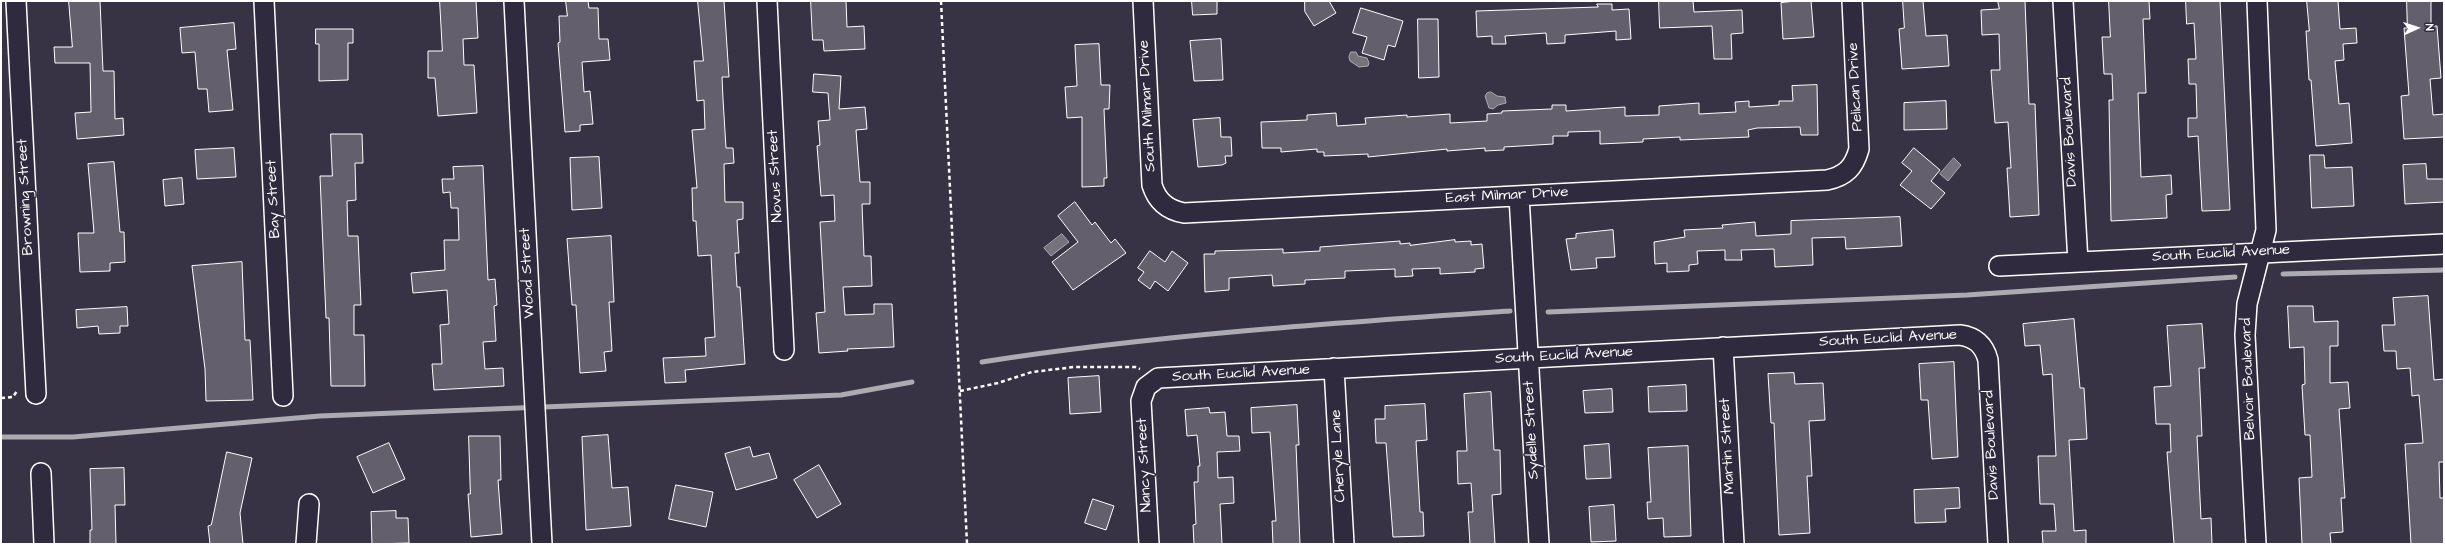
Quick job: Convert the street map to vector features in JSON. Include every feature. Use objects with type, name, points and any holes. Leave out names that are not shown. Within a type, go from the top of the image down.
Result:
[{"type":"street","name":"Browning Street","points":[[16,1],[36,394]]},
{"type":"street","name":"Bay Street","points":[[264,1],[283,396]]},
{"type":"street","name":"Wood Street","points":[[514,1],[542,544]]},
{"type":"street","name":"Novus Street","points":[[767,1],[784,350]]},
{"type":"street","name":"South Milmar Drive","points":[[1143,1],[1152,185],[1155,194],[1165,206]]},
{"type":"street","name":"Pelican Drive","points":[[1848,171],[1856,160],[1859,149],[1852,1]]},
{"type":"street","name":"Davis Boulevard","points":[[2063,1],[2078,262]]},
{"type":"street","name":"Belvoir Boulevard","points":[[2256,544],[2245,335],[2247,304],[2262,252],[2266,212],[2257,1]]},
{"type":"street","name":"East Milmar Drive","points":[[1165,206],[1184,213],[1519,196],[1827,180],[1837,178],[1848,171]]},
{"type":"street","name":"Sydelle Street","points":[[1519,196],[1539,544]]},
{"type":"street","name":"South Euclid Avenue","points":[[1999,266],[2444,244]]},
{"type":"street","name":"South Euclid Avenue","points":[[1152,383],[1334,368],[1960,335],[1976,340],[1983,347]]},
{"type":"street","name":"Martin Street","points":[[1723,347],[1734,544]]},
{"type":"street","name":"Davis Boulevard","points":[[1983,347],[1988,360],[1998,544]]},
{"type":"street","name":"Cheryle Lane","points":[[1334,368],[1344,544]]},
{"type":"street","name":"Nancy Street","points":[[1149,544],[1141,401],[1152,383]]},
{"type":"street","points":[[41,473],[44,544]]},
{"type":"street","points":[[306,544],[309,504]]},
{"type":"path","points":[[941,1],[967,544]]},
{"type":"path","points":[[960,391],[998,383],[1032,372],[1074,367],[1135,367],[1152,383]]},
{"type":"shaded area","points":[[1351,52],[1356,52],[1358,56],[1367,58],[1369,63],[1368,66],[1359,67],[1350,61],[1349,57]]},
{"type":"shaded area","points":[[1491,92],[1497,96],[1505,97],[1506,103],[1498,105],[1493,109],[1489,108],[1485,96],[1487,93]]},
{"type":"shaded area","points":[[1954,158],[1961,165],[1948,181],[1940,174]]},
{"type":"shaded area","points":[[1062,234],[1069,242],[1051,256],[1044,248]]},
{"type":"building","points":[[69,1],[100,1],[103,71],[114,71],[115,119],[123,118],[124,135],[77,139],[75,113],[91,112],[90,63],[55,63],[54,47],[72,47]]},
{"type":"building","points":[[440,1],[476,1],[478,38],[463,39],[464,65],[474,65],[477,113],[438,116],[435,78],[428,78],[428,51],[442,51]]},
{"type":"building","points":[[566,1],[588,1],[589,8],[598,8],[599,39],[608,39],[610,60],[582,62],[584,92],[590,91],[593,124],[580,125],[580,131],[565,132],[558,43],[560,42],[559,16],[567,16]]},
{"type":"building","points":[[698,1],[724,1],[729,77],[722,77],[726,148],[733,148],[734,163],[724,164],[725,202],[743,202],[743,219],[737,220],[739,253],[735,253],[737,287],[740,287],[745,364],[685,370],[686,382],[665,383],[663,358],[706,356],[705,338],[715,337],[711,255],[698,256],[696,221],[693,221],[692,188],[697,188],[692,130],[705,129],[704,100],[697,101],[694,61],[703,61]]},
{"type":"building","points":[[811,1],[846,1],[847,27],[864,26],[865,49],[824,51],[823,40],[813,40]]},
{"type":"building","points":[[1192,1],[1217,1],[1217,14],[1193,15]]},
{"type":"building","points":[[1305,1],[1329,1],[1336,13],[1314,26],[1305,12]]},
{"type":"building","points":[[1659,1],[1693,1],[1694,12],[1742,10],[1743,33],[1731,34],[1732,59],[1714,59],[1712,26],[1660,28]]},
{"type":"building","points":[[1811,1],[1814,37],[1783,39],[1781,3]]},
{"type":"building","points":[[1903,1],[1923,1],[1926,36],[1947,35],[1949,66],[1902,69],[1899,29],[1904,28]]},
{"type":"building","points":[[1998,1],[2025,1],[2029,104],[2035,104],[2039,215],[2010,217],[2007,168],[2011,168],[2008,122],[1995,123],[1991,70],[2000,70],[1999,34],[1982,35],[1981,10],[1999,9]]},
{"type":"building","points":[[2109,1],[2149,1],[2150,19],[2143,19],[2146,93],[2138,93],[2141,177],[2171,175],[2172,194],[2166,195],[2167,218],[2111,221],[2109,100],[2113,100],[2112,74],[2104,74],[2102,37],[2110,37]]},
{"type":"building","points":[[2186,1],[2220,1],[2230,210],[2202,211],[2198,136],[2188,137],[2188,118],[2197,118],[2196,84],[2189,84],[2188,59],[2196,59],[2194,23],[2187,24]]},
{"type":"building","points":[[2307,1],[2338,1],[2340,29],[2356,28],[2357,43],[2343,44],[2344,60],[2335,61],[2339,104],[2349,103],[2352,143],[2316,146],[2311,80],[2309,80],[2306,31],[2309,31]]},
{"type":"building","points":[[2407,1],[2431,1],[2431,26],[2437,26],[2441,78],[2430,79],[2433,115],[2444,114],[2444,137],[2404,139],[2401,96],[2409,95],[2404,28],[2407,28]]},
{"type":"building","points":[[1597,4],[1612,4],[1612,10],[1629,9],[1631,39],[1616,40],[1616,31],[1565,35],[1565,43],[1547,44],[1546,33],[1505,36],[1506,44],[1492,44],[1492,36],[1477,37],[1476,11],[1598,7]]},
{"type":"building","points":[[1361,8],[1403,21],[1395,47],[1388,45],[1384,60],[1362,53],[1367,37],[1353,33]]},
{"type":"building","points":[[1418,19],[1438,19],[1439,77],[1419,78]]},
{"type":"building","points":[[234,23],[236,49],[227,50],[233,110],[209,112],[207,89],[198,89],[195,52],[182,53],[180,28]]},
{"type":"building","points":[[316,29],[353,29],[353,43],[348,43],[348,80],[319,81],[319,44],[316,44]]},
{"type":"building","points":[[1221,39],[1223,80],[1194,81],[1190,41]]},
{"type":"building","points":[[1099,44],[1101,85],[1110,85],[1109,109],[1104,109],[1107,178],[1104,178],[1104,186],[1082,187],[1082,117],[1067,118],[1065,87],[1077,86],[1075,45]]},
{"type":"building","points":[[814,74],[841,76],[839,109],[865,107],[867,129],[856,130],[860,182],[870,182],[870,204],[862,204],[864,256],[871,256],[872,286],[843,287],[845,315],[874,314],[874,304],[892,304],[894,347],[847,349],[848,351],[819,353],[816,313],[825,312],[820,222],[835,221],[834,195],[821,196],[817,146],[820,145],[818,121],[830,120],[828,93],[813,92]]},
{"type":"building","points":[[1817,85],[1818,135],[1801,135],[1800,127],[1757,128],[1748,130],[1749,137],[1680,140],[1680,137],[1643,139],[1643,142],[1600,144],[1600,131],[1568,132],[1568,136],[1553,136],[1553,144],[1504,147],[1504,150],[1485,151],[1485,148],[1447,151],[1447,149],[1368,157],[1368,154],[1324,156],[1324,152],[1317,152],[1317,149],[1281,152],[1281,148],[1262,148],[1261,122],[1307,120],[1307,115],[1336,113],[1337,126],[1366,124],[1365,118],[1407,115],[1407,117],[1450,114],[1450,123],[1487,121],[1487,114],[1502,113],[1502,111],[1552,109],[1552,105],[1566,105],[1566,111],[1625,107],[1625,116],[1659,115],[1659,106],[1699,103],[1699,114],[1736,112],[1735,102],[1749,101],[1749,107],[1779,105],[1779,101],[1793,101],[1792,86]]},
{"type":"building","points":[[1946,101],[1947,129],[1904,130],[1904,103]]},
{"type":"building","points":[[1220,118],[1221,137],[1231,137],[1232,156],[1225,156],[1226,163],[1222,165],[1198,167],[1193,120]]},
{"type":"building","points":[[331,134],[362,134],[363,163],[355,163],[356,200],[347,201],[348,236],[358,236],[361,305],[354,305],[354,335],[364,335],[365,386],[331,386],[329,318],[326,318],[320,176],[332,176]]},
{"type":"building","points":[[234,148],[236,177],[197,179],[195,150]]},
{"type":"building","points":[[1914,148],[1940,170],[1931,181],[1945,193],[1931,209],[1900,185],[1912,171],[1902,163]]},
{"type":"building","points":[[2310,155],[2324,155],[2325,168],[2352,167],[2354,206],[2312,208]]},
{"type":"building","points":[[599,157],[602,208],[572,210],[570,158]]},
{"type":"building","points":[[114,162],[120,232],[124,232],[125,262],[110,263],[110,271],[80,272],[78,233],[94,233],[88,164]]},
{"type":"building","points":[[2426,164],[2427,179],[2444,179],[2444,202],[2405,204],[2403,165]]},
{"type":"building","points":[[483,166],[488,280],[495,279],[497,305],[494,306],[496,341],[483,342],[485,369],[503,368],[504,386],[434,390],[432,364],[442,364],[440,325],[449,324],[447,290],[413,293],[411,273],[445,270],[444,240],[459,240],[458,208],[451,208],[450,192],[443,193],[442,179],[454,179],[453,167]]},
{"type":"building","points":[[182,178],[184,204],[165,206],[163,180]]},
{"type":"building","points":[[1075,202],[1092,225],[1095,222],[1111,243],[1115,239],[1126,253],[1073,290],[1052,262],[1078,242],[1058,216]]},
{"type":"building","points":[[1900,217],[1902,246],[1846,249],[1845,237],[1812,238],[1813,265],[1775,267],[1774,249],[1741,250],[1742,260],[1725,260],[1725,250],[1697,251],[1698,264],[1689,265],[1689,271],[1667,272],[1667,263],[1655,264],[1654,242],[1685,237],[1684,230],[1723,228],[1722,225],[1755,222],[1756,236],[1791,234],[1791,221]]},
{"type":"building","points":[[1613,230],[1615,257],[1596,258],[1597,268],[1571,270],[1566,239],[1576,238],[1576,234]]},
{"type":"building","points":[[611,236],[614,302],[609,302],[612,351],[604,352],[606,371],[580,373],[576,305],[572,305],[567,239]]},
{"type":"building","points":[[1455,240],[1455,242],[1471,241],[1471,245],[1482,244],[1484,268],[1475,269],[1475,272],[1440,274],[1440,268],[1412,269],[1413,276],[1395,277],[1395,269],[1345,271],[1345,278],[1305,280],[1305,284],[1273,286],[1272,275],[1229,278],[1229,290],[1205,292],[1204,254],[1215,254],[1215,251],[1283,249],[1283,253],[1320,251],[1320,247],[1400,241],[1400,244],[1410,243],[1410,245]]},
{"type":"building","points":[[1150,251],[1165,262],[1172,251],[1188,263],[1168,291],[1155,281],[1150,289],[1138,280],[1144,272],[1138,268]]},
{"type":"building","points":[[242,262],[245,340],[250,340],[253,400],[206,401],[205,369],[192,266]]},
{"type":"building","points":[[2428,296],[2434,380],[2444,379],[2444,462],[2439,462],[2440,498],[2444,498],[2444,544],[2411,544],[2405,444],[2423,443],[2419,395],[2412,396],[2410,368],[2397,369],[2396,351],[2384,351],[2382,325],[2395,325],[2393,298]]},
{"type":"building","points":[[2288,306],[2313,306],[2314,322],[2338,321],[2338,346],[2330,346],[2330,383],[2348,382],[2350,408],[2339,409],[2345,498],[2341,498],[2343,532],[2330,533],[2331,544],[2302,544],[2299,478],[2312,477],[2310,435],[2305,435],[2302,385],[2305,384],[2304,347],[2290,348]]},
{"type":"building","points":[[127,307],[128,326],[120,326],[120,333],[99,334],[98,326],[77,328],[76,310]]},
{"type":"building","points":[[2074,319],[2080,388],[2084,388],[2087,439],[2069,440],[2074,531],[2086,530],[2086,544],[2043,544],[2042,531],[2056,531],[2054,504],[2040,504],[2038,456],[2056,456],[2052,374],[2043,375],[2040,345],[2025,346],[2023,324]]},
{"type":"building","points":[[2202,324],[2205,368],[2199,368],[2202,436],[2197,436],[2201,519],[2211,518],[2212,544],[2174,544],[2167,452],[2171,452],[2170,424],[2156,424],[2154,387],[2171,386],[2167,326]]},
{"type":"building","points":[[1954,362],[1958,457],[1932,459],[1928,400],[1921,400],[1919,364]]},
{"type":"building","points":[[1794,373],[1795,384],[1823,383],[1825,420],[1809,421],[1812,476],[1807,476],[1810,533],[1779,535],[1774,423],[1771,423],[1768,374]]},
{"type":"building","points":[[1099,376],[1101,412],[1070,414],[1068,378]]},
{"type":"building","points":[[1686,385],[1687,411],[1649,412],[1648,387]]},
{"type":"building","points":[[1612,389],[1613,412],[1585,413],[1583,391]]},
{"type":"building","points":[[1491,392],[1494,450],[1500,450],[1501,494],[1492,495],[1495,544],[1470,544],[1468,512],[1473,512],[1471,483],[1458,484],[1457,451],[1467,451],[1464,394]]},
{"type":"building","points":[[1425,404],[1427,440],[1416,441],[1420,512],[1423,512],[1424,536],[1393,537],[1386,443],[1376,443],[1375,419],[1385,419],[1385,406]]},
{"type":"building","points":[[1297,405],[1299,445],[1296,445],[1300,544],[1273,544],[1272,521],[1276,521],[1270,432],[1252,433],[1251,408]]},
{"type":"building","points":[[1209,408],[1210,413],[1225,412],[1227,436],[1239,436],[1240,451],[1217,452],[1218,478],[1233,477],[1234,503],[1220,504],[1222,544],[1194,544],[1193,525],[1196,524],[1194,482],[1198,482],[1198,466],[1200,466],[1197,435],[1187,436],[1185,410]]},
{"type":"building","points":[[608,435],[612,488],[628,487],[631,526],[586,530],[582,437]]},
{"type":"building","points":[[469,436],[500,436],[501,480],[498,480],[502,534],[471,537],[468,494],[470,494]]},
{"type":"building","points":[[389,443],[405,479],[373,493],[357,457]]},
{"type":"building","points":[[1609,444],[1611,478],[1586,479],[1584,446]]},
{"type":"building","points":[[1688,446],[1691,536],[1664,537],[1663,518],[1648,519],[1647,502],[1651,502],[1648,448]]},
{"type":"building","points":[[750,447],[753,457],[769,453],[777,478],[736,490],[725,454]]},
{"type":"building","points":[[227,452],[252,458],[240,513],[243,544],[210,544],[208,526],[211,525]]},
{"type":"building","points":[[819,465],[841,504],[817,518],[794,480]]},
{"type":"building","points":[[124,468],[125,505],[115,505],[116,544],[90,544],[90,530],[92,530],[90,469]]},
{"type":"building","points":[[676,485],[713,492],[706,527],[669,519]]},
{"type":"building","points":[[1959,488],[1960,508],[1945,509],[1946,522],[1915,523],[1914,490]]},
{"type":"building","points":[[1093,499],[1114,506],[1106,530],[1085,523]]},
{"type":"building","points":[[1614,505],[1616,541],[1591,542],[1589,507]]},
{"type":"building","points":[[396,511],[396,518],[408,518],[409,543],[372,544],[371,512]]},
{"type":"waterway","points":[[2283,274],[2444,270]]},
{"type":"waterway","points":[[1548,312],[1967,295],[2235,277]]},
{"type":"waterway","points":[[982,362],[1113,344],[1179,337],[1311,325],[1510,311]]},
{"type":"waterway","points":[[1,437],[73,437],[320,416],[841,395],[912,382]]}]
